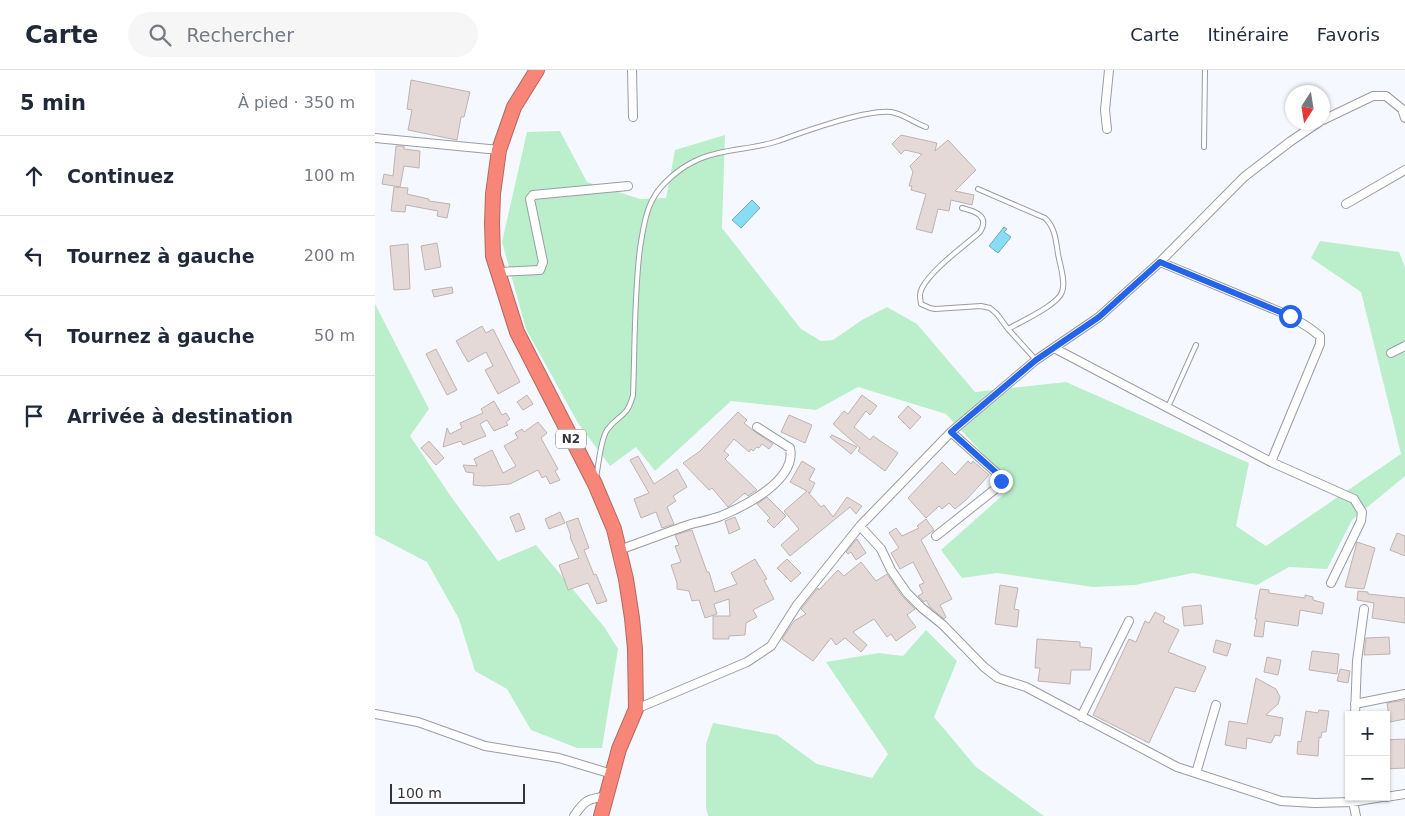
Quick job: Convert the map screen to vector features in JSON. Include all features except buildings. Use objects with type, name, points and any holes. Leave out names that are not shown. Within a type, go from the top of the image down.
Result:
[{"type":"highway","name":"N2","points":[[537,70],[515,107],[499,150],[493,194],[493,256],[517,332],[595,484],[614,529],[626,579],[635,649],[635,709],[619,749],[601,816]]},
{"type":"street","points":[[632,70],[633,117]]},
{"type":"street","points":[[1107,130],[1105,110],[1109,70]]},
{"type":"street","points":[[1330,117],[1373,96],[1386,96],[1401,109],[1405,118]]},
{"type":"street","points":[[635,709],[747,662],[771,646],[797,605],[860,526],[951,432],[1036,360],[1099,317],[1160,262],[1244,177],[1308,130]]},
{"type":"street","points":[[375,138],[499,150]]},
{"type":"street","points":[[1346,204],[1405,170]]},
{"type":"street","points":[[498,272],[540,270],[542,266],[543,262],[530,199],[533,195],[628,186]]},
{"type":"street","points":[[1160,262],[1290,316],[1320,336],[1320,344],[1271,462]]},
{"type":"street","points":[[1391,353],[1405,346]]},
{"type":"street","points":[[1054,348],[1271,462],[1354,498],[1362,512],[1361,521],[1331,583]]},
{"type":"street","points":[[619,550],[720,516],[749,503],[767,490],[784,474],[791,456],[790,448],[757,427]]},
{"type":"street","points":[[936,536],[999,486],[1001,481],[1000,476],[951,432]]},
{"type":"street","points":[[860,526],[881,549],[891,570],[907,593],[943,625],[984,667],[998,678],[1026,688],[1177,767],[1281,801],[1315,802],[1345,800]]},
{"type":"street","points":[[1355,711],[1357,661],[1364,609]]},
{"type":"street","points":[[1081,717],[1129,621]]},
{"type":"street","points":[[1355,704],[1405,694]]},
{"type":"street","points":[[1196,773],[1216,705]]},
{"type":"street","points":[[375,714],[419,722],[485,746],[559,758],[612,774]]},
{"type":"street","points":[[1390,796],[1405,794]]},
{"type":"street","points":[[573,816],[586,801],[593,798],[606,797]]},
{"type":"street","points":[[1352,801],[1356,816]]},
{"type":"lane","points":[[1204,147],[1205,70]]},
{"type":"lane","points":[[595,484],[604,437],[607,430],[628,412],[633,395],[637,276],[642,236],[647,213],[654,196],[670,179],[694,161],[729,151],[771,144],[803,132],[865,114],[893,113],[926,127]]},
{"type":"lane","points":[[978,190],[1045,218],[1052,227],[1056,242],[1063,284],[1062,294],[1055,302],[1008,329]]},
{"type":"lane","points":[[962,208],[979,214],[983,219],[983,228],[933,274],[919,295],[921,304],[935,309],[981,306],[990,308],[1036,360]]},
{"type":"lane","points":[[1168,407],[1196,345]]},
{"type":"green space","points":[[560,131],[587,182],[640,199],[666,198],[675,150],[725,135],[722,228],[801,329],[821,341],[833,340],[862,320],[887,307],[917,324],[975,392],[1066,382],[1249,463],[1236,526],[1266,546],[1401,454],[1361,292],[1311,258],[1320,241],[1399,252],[1405,267],[1405,476],[1352,520],[1327,569],[1289,567],[1257,585],[1193,573],[1135,585],[1093,587],[997,573],[962,578],[941,550],[1013,486],[946,414],[858,387],[816,410],[731,401],[655,471],[636,447],[610,466],[578,423],[526,329],[502,242],[527,132]]},
{"type":"green space","points":[[375,304],[429,409],[410,436],[452,498],[498,561],[536,545],[605,628],[618,649],[602,748],[577,748],[531,730],[507,689],[475,671],[459,619],[427,562],[375,535]]},
{"type":"green space","points":[[926,630],[957,661],[934,717],[976,767],[1044,816],[708,816],[706,808],[706,744],[713,723],[777,735],[817,764],[872,778],[888,754],[826,662],[879,653],[903,656]]},
{"type":"water","points":[[752,200],[760,208],[741,228],[732,220]]},
{"type":"water","points":[[1004,227],[1007,229],[1004,232],[1011,237],[998,253],[989,246]]},
{"type":"route","points":[[1001,481],[1000,476],[951,432],[1036,360],[1099,317],[1160,262],[1290,316]]}]
